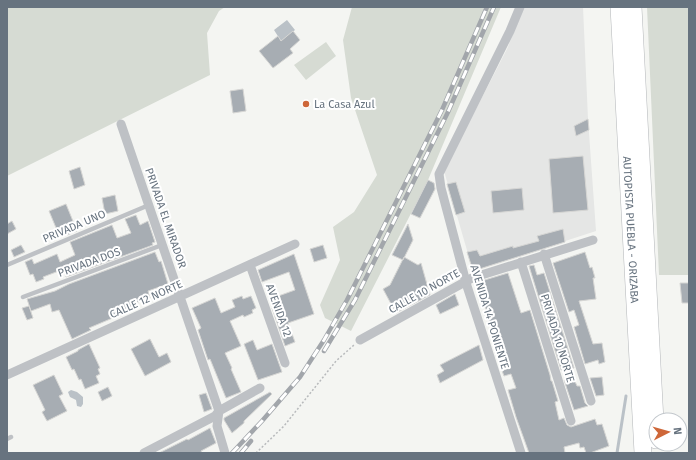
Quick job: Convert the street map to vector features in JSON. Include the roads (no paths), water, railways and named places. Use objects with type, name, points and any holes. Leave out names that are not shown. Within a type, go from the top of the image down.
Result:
[{"type":"highway","name":"AUTOPISTA PUEBLA - ORIZABA","points":[[620,7],[643,453]]},
{"type":"highway","name":"AUTOPISTA PUEBLA - ORIZABA","points":[[633,7],[655,412]]},
{"type":"street","name":"AVENIDA 14 PONIENTE","points":[[520,7],[510,31],[439,174],[441,188],[466,282],[521,453]]},
{"type":"street","name":"PRIVADA EL MIRADOR","points":[[120,124],[219,411]]},
{"type":"street","name":"CALLE 10 NORTE","points":[[360,340],[472,278],[544,254],[593,240]]},
{"type":"street","name":"CALLE 12 NORTE","points":[[7,375],[295,244]]},
{"type":"street","name":"PRIVADA 10 NORTE","points":[[544,254],[591,401]]},
{"type":"street","name":"PRIVADA 10 NORTE","points":[[521,262],[571,421]]},
{"type":"street","name":"AVENIDA 12","points":[[250,265],[285,363]]},
{"type":"street","points":[[144,453],[214,416],[219,411],[260,388]]},
{"type":"street","points":[[219,411],[217,426],[225,453]]},
{"type":"lane","name":"PRIVADA UNO","points":[[7,264],[149,205]]},
{"type":"lane","name":"PRIVADA DOS","points":[[23,296],[162,245]]},
{"type":"waterway","points":[[617,453],[626,396]]},
{"type":"railway","points":[[232,453],[300,377],[324,340],[347,300],[442,110],[487,7]]},
{"type":"railway","points":[[324,351],[355,300],[448,112],[494,7]]},
{"type":"railway","points":[[241,453],[251,441]]},
{"type":"place","name":"La Casa Azul","points":[[306,104]]}]
